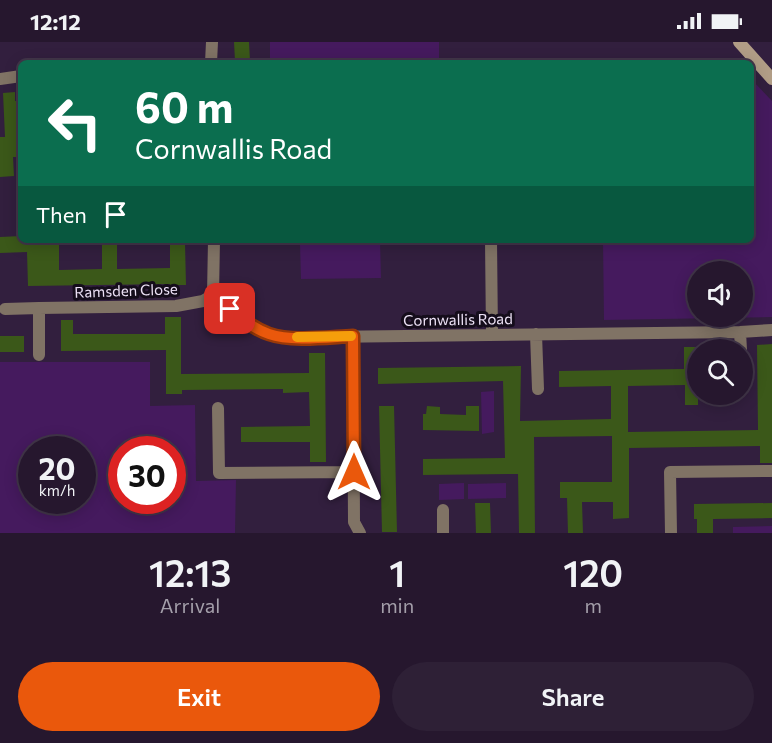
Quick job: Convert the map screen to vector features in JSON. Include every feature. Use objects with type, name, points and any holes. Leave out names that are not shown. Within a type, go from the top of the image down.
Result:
[{"type":"street","points":[[212,42],[212,60]]},
{"type":"street","points":[[739,42],[772,79]]},
{"type":"street","points":[[0,79],[18,76]]},
{"type":"street","points":[[213,295],[214,243]]},
{"type":"street","points":[[491,243],[492,335]]},
{"type":"street","name":"Ramsden Close","points":[[5,309],[176,306],[203,301],[213,295]]},
{"type":"street","name":"Cornwallis Road","points":[[213,295],[244,321],[272,335],[287,337],[772,330]]},
{"type":"street","points":[[39,308],[39,355]]},
{"type":"street","points":[[740,332],[740,339]]},
{"type":"street","points":[[536,334],[538,389]]},
{"type":"street","points":[[353,336],[354,522],[360,533]]},
{"type":"street","points":[[218,408],[219,473],[354,472]]},
{"type":"street","points":[[671,533],[670,472],[772,471]]},
{"type":"street","points":[[443,510],[443,533]]},
{"type":"shaded area","points":[[270,42],[439,42],[439,60],[270,60]]},
{"type":"shaded area","points":[[754,82],[772,101],[772,317],[753,317],[753,261],[687,261],[687,319],[604,320],[603,243],[754,243]]},
{"type":"shaded area","points":[[231,243],[380,243],[381,278],[301,279],[300,244],[231,245]]},
{"type":"shaded area","points":[[0,362],[150,362],[150,406],[195,405],[196,481],[236,480],[235,533],[0,533]]},
{"type":"shaded area","points":[[494,391],[494,432],[482,434],[481,392]]},
{"type":"shaded area","points":[[464,483],[464,499],[439,500],[439,484]]},
{"type":"shaded area","points":[[506,483],[506,498],[468,499],[468,484]]},
{"type":"shaded area","points":[[772,526],[772,533],[733,533],[733,527]]},
{"type":"building","points":[[234,42],[249,42],[250,60],[235,60]]},
{"type":"building","points":[[15,92],[15,101],[18,101],[18,157],[13,157],[14,176],[0,177],[0,137],[5,137],[3,93]]},
{"type":"building","points":[[18,236],[18,243],[59,243],[59,270],[102,269],[102,243],[117,243],[117,269],[170,268],[170,243],[185,243],[186,285],[28,286],[27,252],[0,253],[0,237]]},
{"type":"building","points":[[165,317],[181,317],[181,374],[309,373],[309,353],[325,353],[326,462],[310,462],[310,442],[241,442],[241,427],[310,426],[309,392],[283,393],[283,389],[182,390],[182,394],[166,394],[166,350],[61,351],[61,320],[73,320],[73,334],[165,334]]},
{"type":"building","points":[[0,336],[24,336],[24,352],[0,352]]},
{"type":"building","points":[[772,344],[772,463],[760,463],[760,446],[629,448],[629,518],[613,519],[613,502],[582,502],[583,533],[568,533],[567,498],[560,498],[560,482],[612,482],[612,436],[534,437],[535,533],[519,533],[518,474],[423,475],[423,459],[505,458],[503,381],[378,384],[378,368],[521,366],[520,421],[611,419],[611,386],[559,387],[559,371],[684,369],[684,347],[687,347],[687,405],[685,405],[685,385],[628,386],[628,432],[758,430],[757,345]]},
{"type":"building","points":[[379,406],[394,406],[397,532],[382,532]]},
{"type":"building","points":[[427,406],[440,407],[440,414],[466,415],[466,406],[479,406],[479,431],[423,430],[423,414],[426,414]]},
{"type":"building","points":[[475,503],[490,503],[491,533],[476,533]]},
{"type":"building","points":[[772,503],[772,518],[713,519],[713,533],[697,533],[694,504]]},
{"type":"slow traffic","points":[[297,337],[351,336]]},
{"type":"route","points":[[230,309],[244,321],[272,335],[287,337],[353,336],[354,472]]}]
